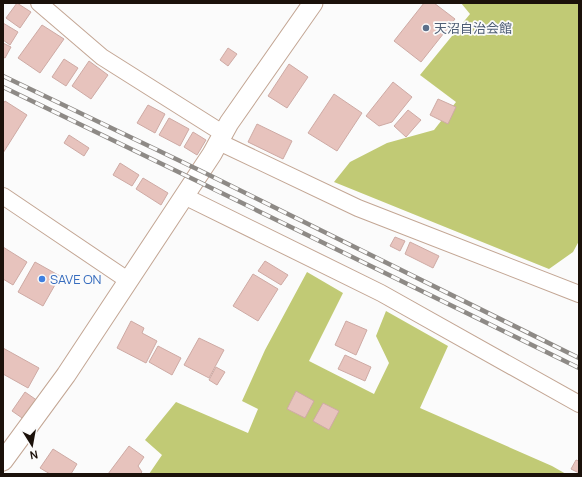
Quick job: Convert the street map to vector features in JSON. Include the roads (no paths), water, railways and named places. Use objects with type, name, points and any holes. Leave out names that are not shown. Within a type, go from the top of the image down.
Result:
[{"type":"street","points":[[39,3],[102,57],[221,138],[358,208],[579,294]]},
{"type":"street","points":[[3,461],[66,375],[209,160],[229,123],[313,3]]},
{"type":"street","points":[[3,196],[129,281]]},
{"type":"street","points":[[184,196],[381,293],[579,404]]},
{"type":"railway","points":[[3,76],[201,171],[579,358]]},
{"type":"railway","points":[[3,87],[579,368]]},
{"type":"place","name":"天沼自治会館","points":[[426,28]]},
{"type":"place","name":"SAVE ON","points":[[42,279]]}]
